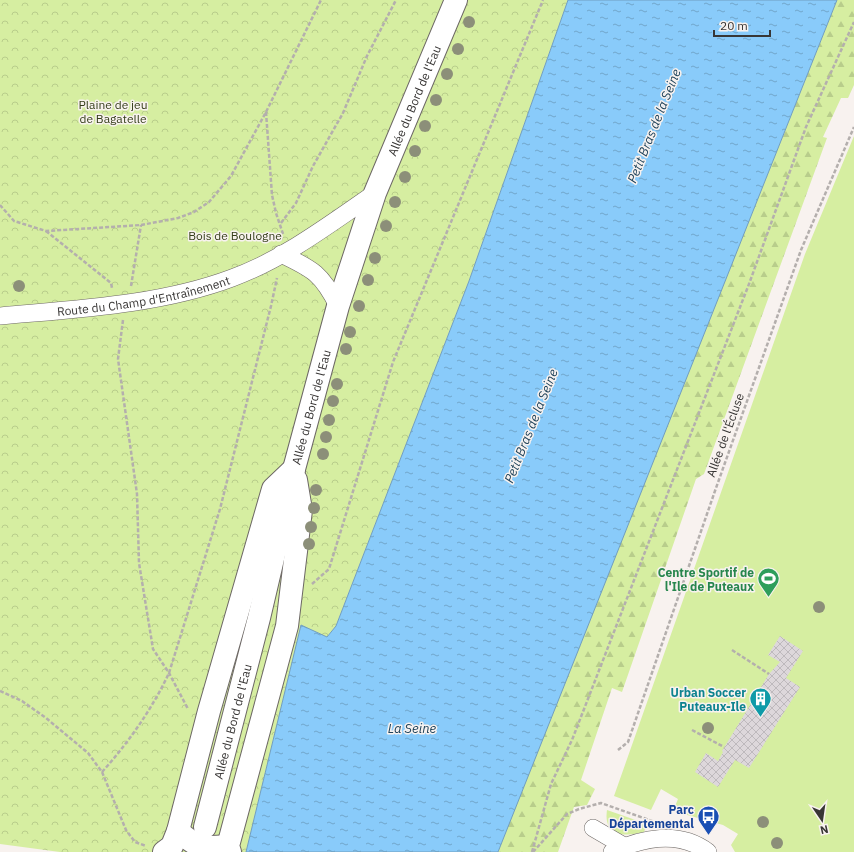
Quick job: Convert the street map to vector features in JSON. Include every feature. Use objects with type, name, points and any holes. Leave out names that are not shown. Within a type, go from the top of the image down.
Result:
[{"type":"main road","name":"Allée du Bord de l'Eau","points":[[205,827],[259,618],[294,469],[338,306],[375,193],[456,0]]},
{"type":"main road","points":[[294,469],[301,510],[286,626],[229,849],[195,845],[172,845],[273,489],[294,469]]},
{"type":"street","name":"Route du Champ d'Entraînement","points":[[0,316],[122,303],[178,293],[232,278],[281,254],[375,193]]},
{"type":"street","points":[[281,254],[314,271],[323,280],[338,306]]},
{"type":"street","points":[[593,828],[618,849],[647,839],[670,838],[698,844],[708,852]]},
{"type":"path","points":[[46,232],[141,225],[178,218],[194,212],[209,202],[231,176],[266,112],[321,0]]},
{"type":"path","points":[[280,223],[296,203],[312,166],[343,114],[367,56],[396,0]]},
{"type":"path","points":[[313,584],[329,569],[393,362],[543,0]]},
{"type":"path","points":[[532,852],[551,784],[572,740],[746,292],[806,127],[854,22]]},
{"type":"path","points":[[266,112],[272,195],[276,213],[284,235],[288,231]]},
{"type":"path","name":"Allée de l'Écluse","points":[[618,750],[628,742],[718,480],[801,250],[854,126]]},
{"type":"path","points":[[0,206],[14,221],[46,232],[111,283],[122,303]]},
{"type":"path","points":[[141,225],[122,303],[123,319],[118,359],[137,494],[139,563],[152,649],[169,673],[176,689],[192,714]]},
{"type":"path","points":[[102,772],[125,747],[161,689],[169,673],[220,509],[271,306],[281,254]]},
{"type":"path","points":[[732,650],[770,674]]},
{"type":"path","points":[[0,691],[22,701],[46,718],[88,753],[102,772],[126,830],[135,842]]},
{"type":"path","points":[[692,730],[724,747]]},
{"type":"green space","name":"Bois de Boulogne","points":[[0,0],[568,0],[469,281],[336,626],[327,637],[301,626],[246,852],[60,852],[0,844]]},
{"type":"green space","points":[[837,0],[854,0],[854,85],[848,98],[841,98],[823,137],[827,138],[704,474],[696,479],[622,692],[612,688],[581,780],[595,789],[587,805],[574,807],[558,852],[498,852],[511,816]]},
{"type":"green space","name":"Centre Sportif de l'Ile de Puteaux","points":[[854,136],[854,852],[735,852],[731,845],[738,834],[723,825],[673,811],[678,799],[661,789],[651,810],[614,796],[805,254]]},
{"type":"green space","points":[[607,810],[647,824],[644,832],[637,834],[617,833],[608,826]]},
{"type":"water","name":"La Seine","points":[[568,0],[837,0],[498,852],[246,852],[301,625],[327,637],[336,626],[469,281]]},
{"type":"building","name":"Urban Soccer Puteaux-Ile","points":[[780,636],[803,651],[786,678],[800,687],[749,768],[735,760],[718,787],[695,772],[706,753],[718,761],[723,752],[722,751],[769,674],[780,662],[768,655]]},
{"type":"place","name":"Centre Sportif de l'Ile de Puteaux","points":[[769,598]]},
{"type":"place","name":"Urban Soccer Puteaux-Ile","points":[[761,718]]},
{"type":"place","name":"Parc Départemental","points":[[709,836]]},
{"type":"park label","name":"Plaine de jeu de Bagatelle","points":[[113,111]]},
{"type":"water label","name":"Petit Bras de la Seine","points":[[654,126]]},
{"type":"water label","name":"Petit Bras de la Seine","points":[[531,426]]}]
